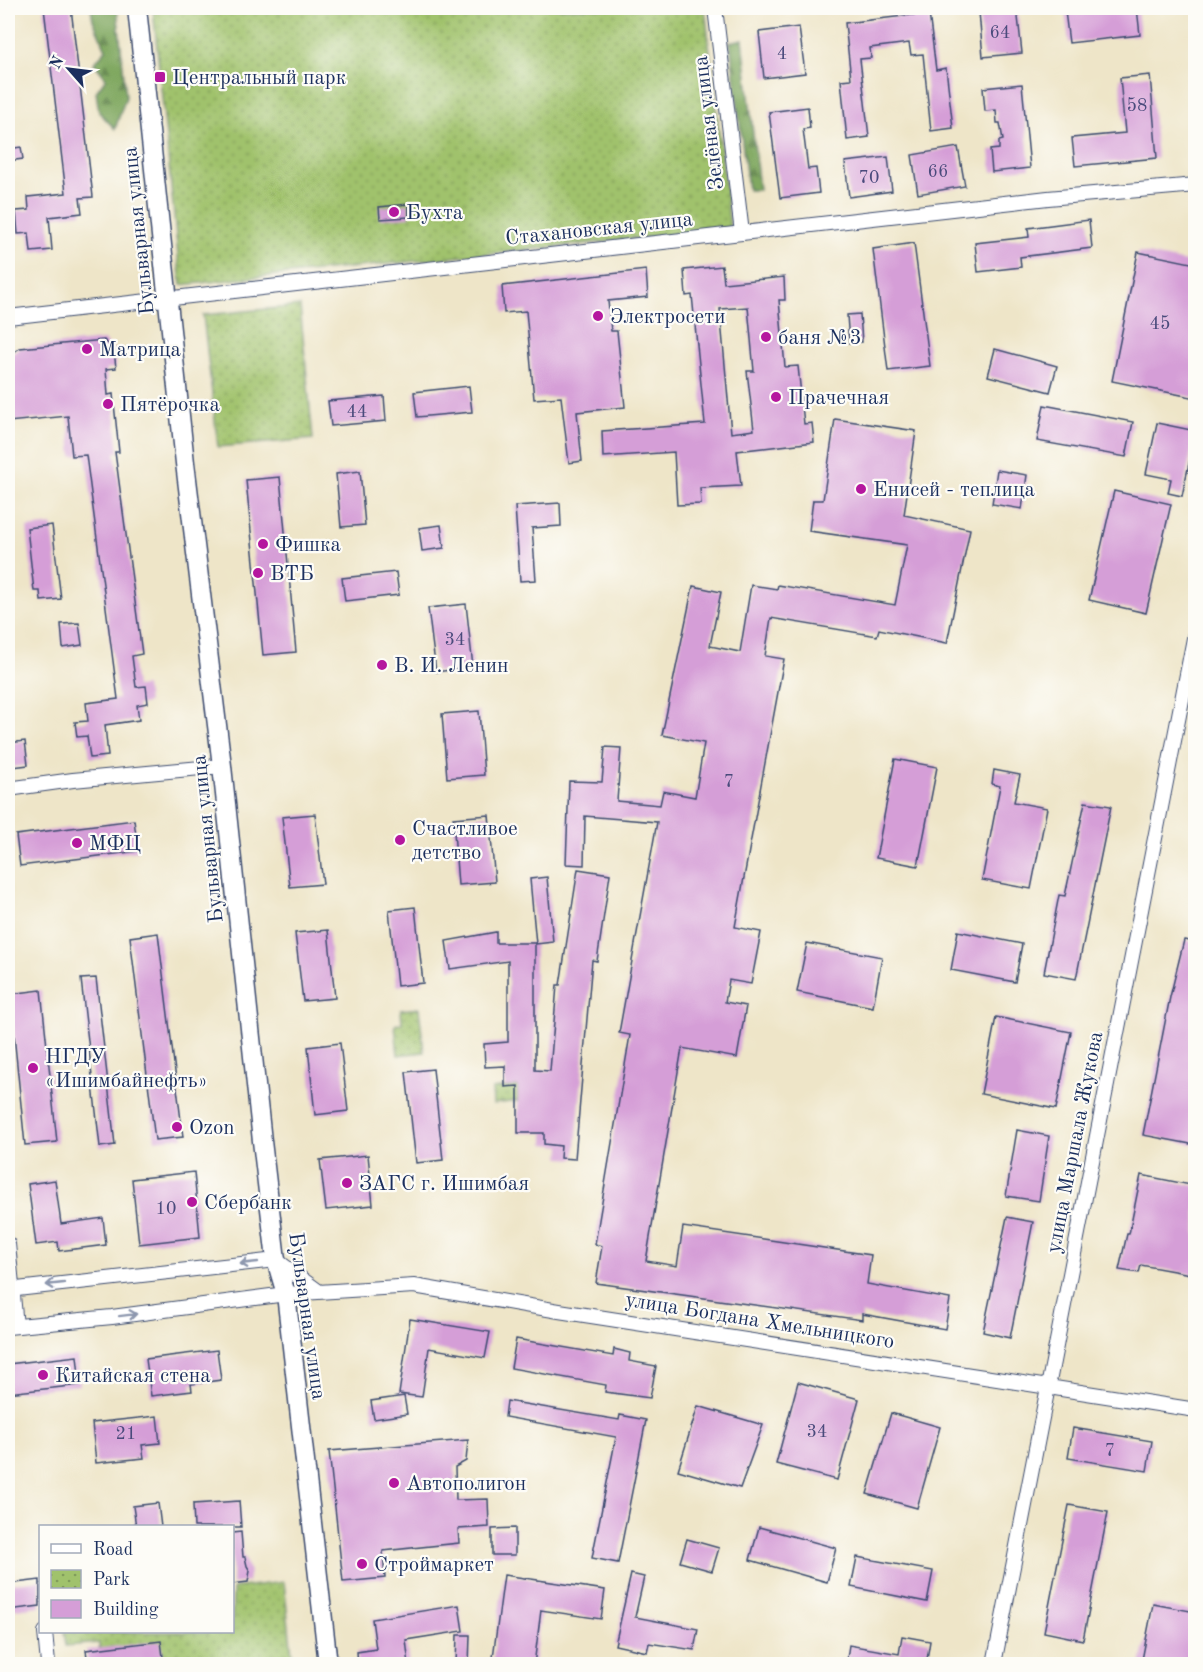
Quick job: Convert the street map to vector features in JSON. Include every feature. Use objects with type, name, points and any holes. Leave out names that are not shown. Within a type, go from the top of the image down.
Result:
[{"type":"main road","name":"Бульварная улица","points":[[137,8],[185,463],[222,766],[276,1260],[286,1294],[328,1665]]},
{"type":"street","name":"Зелёная улица","points":[[715,8],[742,233]]},
{"type":"street","name":"Стахановская улица","points":[[8,317],[1048,198],[1196,185]]},
{"type":"street","name":"улица Маршала Жукова","points":[[994,1665],[1196,628]]},
{"type":"street","points":[[8,789],[73,780],[222,766]]},
{"type":"street","points":[[8,1244],[12,1326]]},
{"type":"street","points":[[10,1289],[276,1260],[318,1291]]},
{"type":"street","name":"улица Богдана Хмельницкого","points":[[12,1326],[112,1317],[286,1294],[414,1286],[559,1311],[1196,1410]]},
{"type":"street","points":[[45,1633],[48,1665]]},
{"type":"green space","points":[[91,8],[117,8],[126,97],[115,129],[99,112],[96,92],[106,78],[94,63],[106,50],[93,20]]},
{"type":"green space","points":[[153,8],[705,8],[730,229],[181,285]]},
{"type":"green space","points":[[743,39],[759,190],[748,190],[730,42]]},
{"type":"green space","points":[[300,306],[313,439],[218,447],[203,315]]},
{"type":"green space","points":[[419,1008],[424,1052],[398,1055],[395,1025],[402,1023],[401,1010]]},
{"type":"green space","points":[[518,1086],[518,1101],[493,1104],[492,1089]]},
{"type":"green space","points":[[284,1582],[293,1664],[101,1664],[99,1643],[66,1646],[64,1633],[234,1633],[234,1588]]},
{"type":"building","points":[[44,8],[71,8],[93,197],[80,198],[82,213],[49,217],[52,250],[31,252],[29,233],[18,234],[16,211],[29,210],[28,197],[66,193]]},
{"type":"building","points":[[1017,8],[1022,53],[983,57],[979,12]]},
{"type":"building","points":[[1137,8],[1140,35],[1069,43],[1065,11]]},
{"type":"building","points":[[929,13],[936,70],[946,68],[953,128],[931,131],[923,54],[911,55],[909,43],[870,48],[871,58],[860,59],[869,137],[847,140],[841,80],[851,79],[845,23]]},
{"type":"building","points":[[799,27],[805,73],[764,78],[759,32]]},
{"type":"building","points":[[1150,75],[1157,158],[1075,166],[1072,138],[1125,133],[1120,78]]},
{"type":"building","points":[[1022,84],[1030,168],[992,172],[990,150],[999,149],[999,141],[1003,140],[1000,123],[997,123],[996,110],[985,111],[983,88]]},
{"type":"building","points":[[808,107],[810,128],[803,129],[808,169],[816,168],[819,193],[780,198],[769,112]]},
{"type":"building","points":[[21,147],[23,159],[8,161],[8,149]]},
{"type":"building","points":[[958,147],[965,186],[918,194],[912,155]]},
{"type":"building","points":[[888,157],[892,191],[849,197],[845,162]]},
{"type":"building","name":"Бухта","points":[[409,204],[409,217],[380,219],[379,207]]},
{"type":"building","points":[[1089,220],[1092,248],[1020,257],[1021,267],[978,272],[975,243],[1029,237],[1028,228]]},
{"type":"building","points":[[914,243],[930,366],[888,371],[873,249]]},
{"type":"building","points":[[1138,252],[1196,264],[1196,398],[1112,381]]},
{"type":"building","points":[[722,266],[724,283],[784,277],[785,300],[779,300],[785,367],[798,366],[804,424],[812,423],[814,442],[737,451],[741,486],[700,488],[701,504],[677,505],[674,452],[603,457],[602,431],[705,424],[692,295],[686,296],[684,270]],"holes":[[[748,307],[754,371],[747,371],[754,430],[731,433],[720,309]]]},
{"type":"building","points":[[646,270],[648,297],[608,301],[611,331],[617,331],[625,407],[577,412],[582,461],[569,463],[561,397],[534,399],[526,311],[504,313],[502,286]]},
{"type":"building","points":[[860,314],[862,342],[849,343],[847,315]]},
{"type":"building","points":[[104,340],[114,350],[116,368],[106,369],[108,395],[113,394],[119,452],[115,452],[142,654],[132,656],[136,687],[146,686],[148,703],[137,705],[139,720],[105,725],[108,756],[90,758],[87,736],[77,737],[75,722],[88,721],[86,703],[118,699],[86,455],[72,456],[68,416],[8,422],[8,356],[20,348]]},
{"type":"building","points":[[995,349],[1057,366],[1050,392],[988,376]]},
{"type":"building","points":[[469,386],[472,412],[417,417],[414,392]]},
{"type":"building","points":[[384,396],[386,421],[331,426],[328,401]]},
{"type":"building","points":[[1044,405],[1133,422],[1126,457],[1037,441]]},
{"type":"building","points":[[835,419],[916,431],[904,515],[970,529],[947,643],[879,629],[877,636],[771,618],[765,656],[784,659],[735,927],[761,932],[751,984],[729,980],[725,1002],[746,1006],[737,1058],[682,1048],[646,1261],[677,1266],[683,1227],[871,1255],[867,1284],[950,1299],[945,1329],[862,1314],[862,1320],[596,1283],[602,1246],[595,1244],[630,1035],[619,1033],[657,822],[585,816],[584,865],[566,864],[569,781],[602,782],[605,747],[621,748],[617,801],[660,805],[663,791],[695,797],[704,743],[662,735],[693,586],[721,592],[710,646],[740,652],[751,585],[777,589],[778,585],[895,605],[907,545],[809,531],[813,500],[823,500]]},
{"type":"building","points":[[1157,423],[1196,431],[1182,496],[1168,493],[1171,479],[1146,474]]},
{"type":"building","points":[[997,470],[1027,475],[1022,509],[992,504]]},
{"type":"building","points":[[360,471],[365,525],[341,527],[336,474]]},
{"type":"building","points":[[280,477],[296,652],[263,655],[246,480]]},
{"type":"building","points":[[1114,491],[1171,504],[1146,613],[1089,600]]},
{"type":"building","points":[[560,503],[561,526],[532,528],[536,580],[520,581],[515,506]]},
{"type":"building","points":[[52,525],[61,599],[41,601],[40,591],[34,591],[27,528]]},
{"type":"building","points":[[441,525],[444,548],[422,551],[419,528]]},
{"type":"building","points":[[396,572],[399,595],[345,601],[342,578]]},
{"type":"building","points":[[466,604],[473,667],[436,672],[428,608]]},
{"type":"building","points":[[79,623],[82,645],[63,648],[61,624]]},
{"type":"building","points":[[479,711],[484,775],[447,778],[442,714]]},
{"type":"building","points":[[25,741],[28,765],[13,767],[12,759],[8,759],[8,743]]},
{"type":"building","points":[[895,759],[937,767],[918,866],[876,858]]},
{"type":"building","points":[[994,770],[1020,775],[1014,802],[1047,808],[1031,889],[982,880],[1000,786],[992,784]]},
{"type":"building","points":[[1085,802],[1111,806],[1076,979],[1044,973],[1059,895],[1065,896]]},
{"type":"building","points":[[315,814],[323,884],[290,887],[282,817]]},
{"type":"building","points":[[489,815],[495,882],[458,885],[453,818]]},
{"type":"building","points":[[134,820],[138,851],[20,866],[16,835]]},
{"type":"building","points":[[578,869],[610,874],[597,961],[592,960],[575,1159],[560,1158],[561,1146],[544,1144],[544,1133],[518,1133],[518,1086],[505,1087],[505,1066],[485,1067],[484,1044],[508,1042],[508,961],[450,969],[446,941],[496,932],[496,943],[535,943],[535,1070],[550,1071],[557,985],[560,985]]},
{"type":"building","points":[[547,877],[553,942],[536,944],[530,879]]},
{"type":"building","points":[[415,907],[423,983],[397,986],[389,910]]},
{"type":"building","points":[[328,930],[335,998],[303,1001],[295,933]]},
{"type":"building","points":[[958,931],[1022,944],[1015,982],[951,970]]},
{"type":"building","points":[[158,933],[183,1137],[155,1140],[130,937]]},
{"type":"building","points":[[1184,940],[1196,942],[1196,1145],[1143,1135],[1170,997]]},
{"type":"building","points":[[807,943],[882,957],[873,1007],[797,992]]},
{"type":"building","points":[[96,978],[115,1145],[100,1147],[81,979]]},
{"type":"building","name":"НГДУ «Ишимбайнефть»","points":[[41,990],[57,1142],[25,1145],[10,994]]},
{"type":"building","points":[[996,1017],[1071,1032],[1056,1109],[981,1094]]},
{"type":"building","points":[[340,1043],[348,1111],[315,1115],[308,1047]]},
{"type":"building","points":[[433,1069],[443,1160],[416,1163],[406,1072]]},
{"type":"building","points":[[1017,1130],[1049,1136],[1039,1201],[1006,1196]]},
{"type":"building","name":"ЗАГС г. Ишимбая","points":[[368,1155],[373,1205],[326,1210],[320,1160]]},
{"type":"building","points":[[194,1172],[200,1237],[139,1244],[132,1179]]},
{"type":"building","points":[[1141,1175],[1196,1186],[1196,1275],[1141,1265],[1139,1273],[1119,1270]]},
{"type":"building","points":[[55,1180],[61,1224],[103,1218],[106,1245],[59,1251],[58,1242],[36,1245],[28,1184]]},
{"type":"building","points":[[1007,1217],[1033,1222],[1010,1338],[983,1332]]},
{"type":"building","points":[[410,1319],[490,1332],[485,1358],[429,1348],[422,1397],[399,1394]]},
{"type":"building","points":[[516,1339],[613,1356],[614,1349],[630,1353],[629,1361],[656,1366],[650,1398],[605,1392],[606,1385],[511,1368]]},
{"type":"building","points":[[217,1350],[221,1380],[191,1384],[192,1391],[151,1396],[146,1359]]},
{"type":"building","name":"Китайская стена","points":[[77,1356],[80,1385],[8,1393],[8,1364]]},
{"type":"building","points":[[798,1382],[859,1399],[837,1480],[776,1464]]},
{"type":"building","points":[[404,1396],[407,1414],[374,1419],[371,1401]]},
{"type":"building","points":[[507,1401],[619,1420],[620,1415],[646,1420],[618,1563],[592,1558],[616,1437],[505,1417]]},
{"type":"building","points":[[698,1406],[763,1425],[740,1488],[678,1470]]},
{"type":"building","points":[[891,1413],[940,1427],[917,1508],[867,1494]]},
{"type":"building","points":[[157,1416],[160,1443],[142,1445],[144,1458],[96,1463],[92,1423]]},
{"type":"building","points":[[1073,1428],[1152,1441],[1147,1471],[1068,1458]]},
{"type":"building","name":"Автополигон","points":[[468,1440],[466,1461],[455,1467],[456,1500],[488,1499],[489,1527],[458,1529],[459,1543],[383,1551],[385,1578],[343,1582],[329,1451]]},
{"type":"building","points":[[239,1501],[241,1527],[194,1525],[193,1504]]},
{"type":"building","points":[[158,1503],[161,1525],[136,1525],[133,1506]]},
{"type":"building","points":[[1069,1505],[1108,1512],[1083,1640],[1044,1632]]},
{"type":"building","points":[[759,1527],[836,1548],[827,1582],[750,1560]]},
{"type":"building","points":[[515,1528],[515,1555],[492,1555],[492,1529]]},
{"type":"building","points":[[241,1532],[243,1557],[250,1571],[248,1582],[234,1584],[234,1533]]},
{"type":"building","points":[[687,1539],[719,1548],[712,1571],[680,1562]]},
{"type":"building","points":[[857,1557],[933,1571],[927,1602],[851,1587]]},
{"type":"building","points":[[631,1574],[644,1577],[635,1617],[698,1629],[694,1650],[649,1643],[647,1652],[615,1645]]},
{"type":"building","points":[[504,1575],[605,1590],[601,1619],[541,1610],[534,1665],[492,1665]]},
{"type":"building","points":[[39,1580],[39,1606],[8,1610],[8,1584]]},
{"type":"building","points":[[1153,1604],[1196,1612],[1196,1665],[1141,1665]]},
{"type":"building","points":[[459,1605],[463,1631],[406,1640],[409,1665],[358,1665],[357,1652],[376,1649],[372,1619]]},
{"type":"building","points":[[457,1635],[470,1635],[469,1665],[456,1665]]},
{"type":"building","points":[[902,1636],[930,1641],[926,1665],[846,1665],[849,1645],[899,1654]]},
{"type":"building","points":[[161,1641],[164,1665],[88,1665],[86,1650]]},
{"type":"place","name":"Центральный парк","points":[[160,77]]},
{"type":"place","name":"Бухта","points":[[394,212]]},
{"type":"place","name":"Электросети","points":[[598,316]]},
{"type":"place","name":"баня №3","points":[[766,337]]},
{"type":"place","name":"Матрица","points":[[87,349]]},
{"type":"place","name":"Прачечная","points":[[776,397]]},
{"type":"place","name":"Пятёрочка","points":[[108,404]]},
{"type":"place","name":"Енисей - теплица","points":[[861,489]]},
{"type":"place","name":"Фишка","points":[[263,544]]},
{"type":"place","name":"ВТБ","points":[[258,573]]},
{"type":"place","name":"В. И. Ленин","points":[[382,665]]},
{"type":"place","name":"Счастливое детство","points":[[400,840]]},
{"type":"place","name":"МФЦ","points":[[77,843]]},
{"type":"place","name":"НГДУ «Ишимбайнефть»","points":[[33,1068]]},
{"type":"place","name":"Ozon","points":[[177,1127]]},
{"type":"place","name":"ЗАГС г. Ишимбая","points":[[347,1183]]},
{"type":"place","name":"Сбербанк","points":[[192,1202]]},
{"type":"place","name":"Китайская стена","points":[[43,1375]]},
{"type":"place","name":"Автополигон","points":[[394,1483]]},
{"type":"place","name":"Строймаркет","points":[[362,1564]]}]
